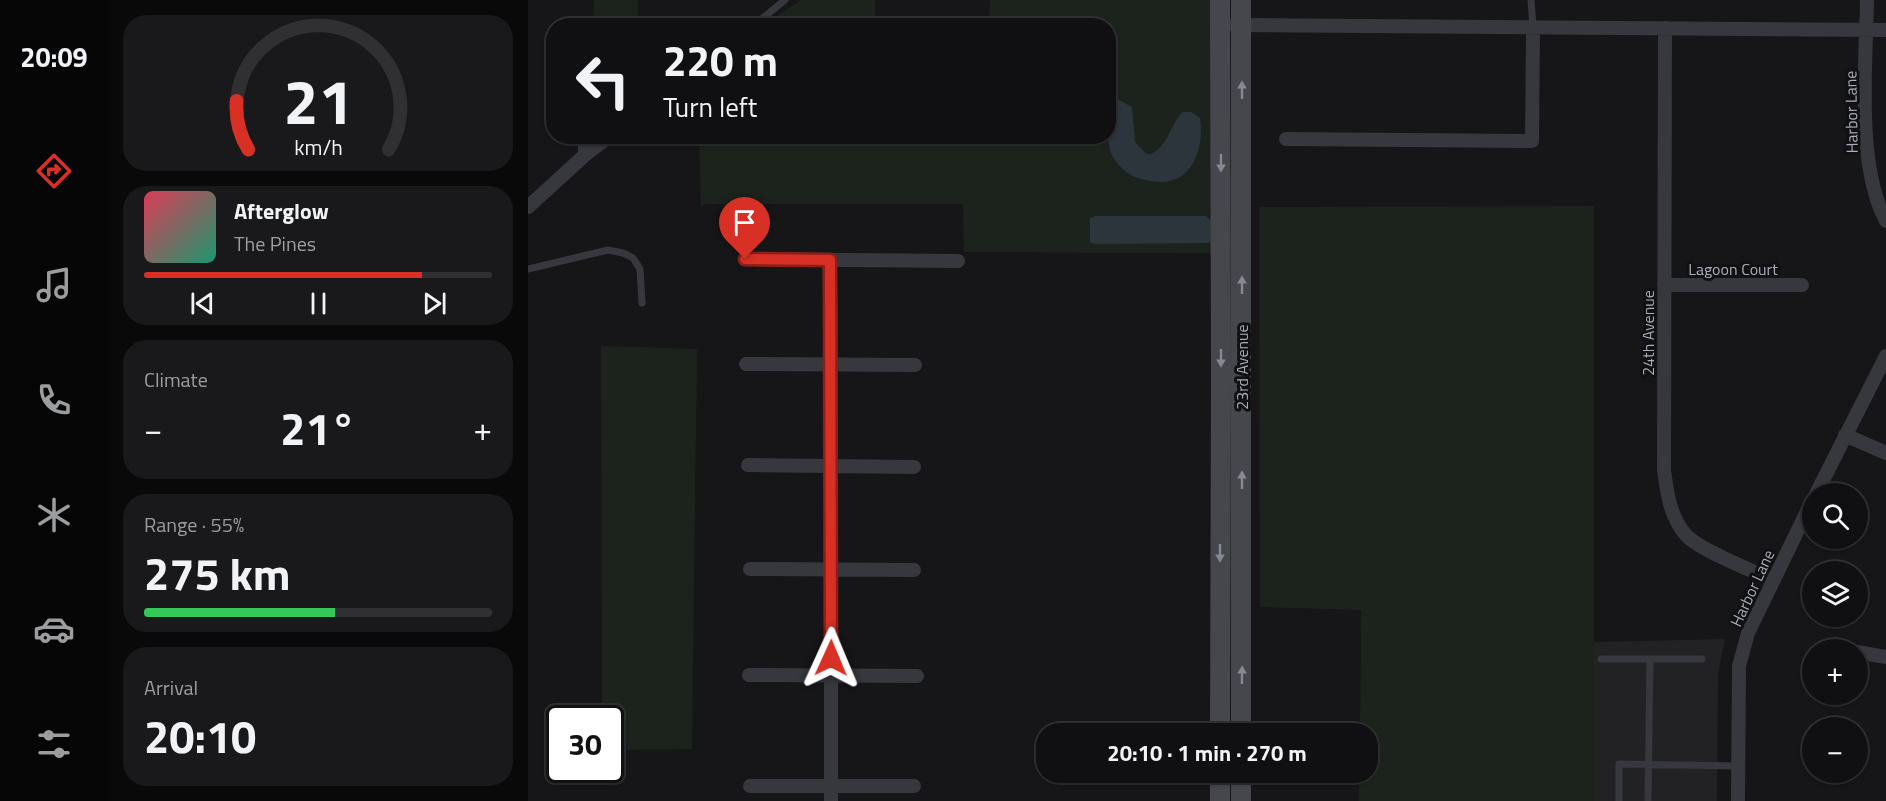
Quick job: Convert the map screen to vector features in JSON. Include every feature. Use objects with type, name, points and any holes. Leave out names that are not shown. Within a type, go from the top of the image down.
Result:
[{"type":"main road","name":"23rd Avenue","points":[[1220,0],[1220,723]]},
{"type":"main road","name":"23rd Avenue","points":[[1241,0],[1241,723]]},
{"type":"main road","points":[[1220,783],[1220,801]]},
{"type":"main road","points":[[1241,783],[1241,801]]},
{"type":"street","name":"Harbor Lane","points":[[1867,0],[1867,148],[1872,185],[1886,221]]},
{"type":"street","points":[[1220,24],[1886,30]]},
{"type":"street","points":[[1286,139],[1532,141],[1533,27]]},
{"type":"street","name":"24th Avenue","points":[[1665,28],[1664,470],[1667,497],[1687,536],[1704,547],[1773,580]]},
{"type":"street","points":[[585,144],[585,155]]},
{"type":"street","points":[[528,207],[599,144]]},
{"type":"street","points":[[745,259],[958,261]]},
{"type":"street","points":[[829,260],[831,801]]},
{"type":"street","name":"Lagoon Court","points":[[1664,285],[1802,285]]},
{"type":"street","points":[[1821,483],[1886,356]]},
{"type":"street","points":[[746,364],[915,364]]},
{"type":"street","points":[[1845,435],[1886,453]]},
{"type":"street","points":[[748,465],[914,467]]},
{"type":"street","name":"Harbor Lane","points":[[1738,801],[1739,666],[1748,633],[1802,521]]},
{"type":"street","points":[[750,569],[914,570]]},
{"type":"street","points":[[1868,654],[1886,657]]},
{"type":"street","points":[[749,675],[917,676]]},
{"type":"street","points":[[750,786],[914,786]]},
{"type":"lane","points":[[763,18],[785,0]]},
{"type":"lane","points":[[1531,0],[1533,27]]},
{"type":"lane","points":[[528,269],[608,250],[623,253],[633,258],[640,269],[642,303]]},
{"type":"lane","points":[[1601,659],[1702,659]]},
{"type":"lane","points":[[1648,801],[1650,659]]},
{"type":"lane","points":[[1619,801],[1619,764],[1738,766]]},
{"type":"shaded area","points":[[594,0],[638,0],[638,18],[593,18]]},
{"type":"shaded area","points":[[801,0],[875,0],[875,18],[774,18]]},
{"type":"shaded area","points":[[990,0],[1220,0],[1221,253],[964,252],[963,204],[705,204],[701,207],[699,144],[1116,144],[1116,18],[989,18]]},
{"type":"shaded area","points":[[1119,100],[1132,107],[1135,142],[1146,154],[1153,153],[1163,144],[1183,112],[1191,112],[1200,118],[1201,131],[1197,155],[1185,174],[1164,182],[1150,181],[1139,179],[1118,164],[1112,156],[1109,144],[1116,144],[1116,102]]},
{"type":"shaded area","points":[[1594,206],[1594,801],[1359,801],[1359,783],[1378,783],[1378,723],[1360,723],[1361,610],[1260,607],[1259,207]]},
{"type":"shaded area","points":[[1095,216],[1206,216],[1211,221],[1211,242],[1095,244],[1090,242],[1090,218]]},
{"type":"shaded area","points":[[601,346],[697,349],[692,749],[624,750],[624,705],[602,705]]},
{"type":"shaded area","points":[[1725,639],[1718,674],[1717,801],[1594,801],[1594,642]]},
{"type":"route","points":[[745,259],[830,260],[831,658]]}]
